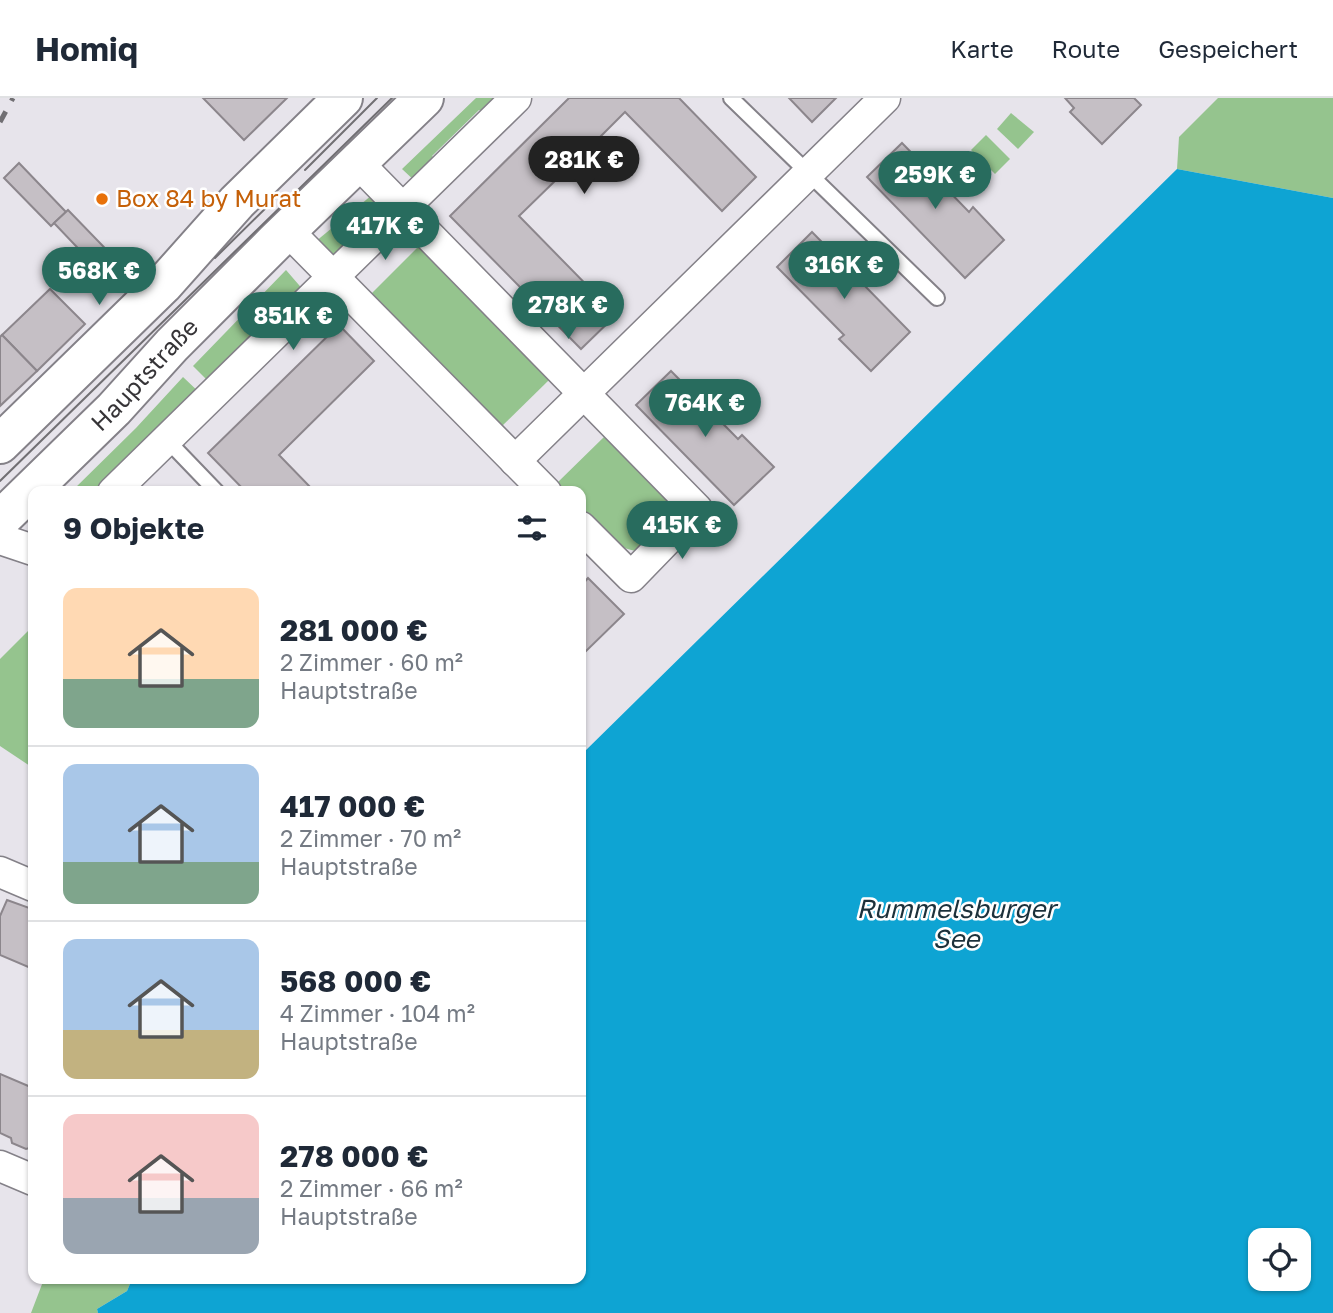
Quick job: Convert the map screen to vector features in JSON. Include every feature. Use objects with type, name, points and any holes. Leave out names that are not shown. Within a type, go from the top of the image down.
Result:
[{"type":"main road","name":"Hauptstraße","points":[[0,444],[163,285],[237,202],[343,98]]},
{"type":"main road","name":"Hauptstraße","points":[[35,486],[114,409],[172,345],[287,230],[424,98]]},
{"type":"main road","name":"Hauptstraße","points":[[0,520],[28,493]]},
{"type":"street","points":[[119,486],[516,98]]},
{"type":"street","points":[[515,461],[885,98]]},
{"type":"street","points":[[358,163],[697,509],[631,577],[586,532]]},
{"type":"street","points":[[287,230],[540,486]]},
{"type":"street","points":[[0,539],[28,548]]},
{"type":"street","points":[[0,872],[28,884]]},
{"type":"street","points":[[0,1166],[28,1178]]},
{"type":"lane","points":[[731,98],[807,175],[937,298]]},
{"type":"lane","points":[[167,440],[211,486]]},
{"type":"green space","points":[[476,98],[498,98],[482,112],[479,110],[432,156],[435,159],[417,183],[402,169]]},
{"type":"green space","points":[[1218,98],[1333,98],[1333,198],[1177,169],[1179,137]]},
{"type":"green space","points":[[1011,113],[1034,132],[1018,149],[997,129]]},
{"type":"green space","points":[[986,135],[1010,159],[995,174],[971,150]]},
{"type":"green space","points":[[372,195],[378,203],[379,214],[335,255],[315,242]]},
{"type":"green space","points":[[418,247],[549,380],[501,427],[371,294]]},
{"type":"green space","points":[[286,270],[305,292],[298,297],[293,294],[211,375],[212,385],[193,366]]},
{"type":"green space","points":[[183,377],[202,395],[190,395],[98,486],[77,486]]},
{"type":"green space","points":[[604,437],[671,503],[669,521],[639,551],[630,550],[614,541],[586,513],[586,486],[560,486],[557,483]]},
{"type":"green space","points":[[28,631],[28,765],[0,746],[0,659]]},
{"type":"green space","points":[[42,1284],[130,1284],[127,1291],[97,1309],[98,1313],[31,1313]]},
{"type":"water","name":"Rummelsburger See","points":[[1177,169],[1333,198],[1333,1313],[98,1313],[97,1309],[127,1291],[130,1284],[586,1284],[586,750]]},
{"type":"building","points":[[203,98],[287,98],[244,140]]},
{"type":"building","points":[[569,98],[679,98],[756,177],[722,211],[625,112],[519,216],[616,315],[581,349],[450,216]]},
{"type":"building","points":[[789,98],[836,98],[812,122]]},
{"type":"building","points":[[1065,98],[1134,98],[1141,105],[1102,144],[1070,112],[1074,108]]},
{"type":"building","points":[[902,143],[969,212],[973,207],[1004,240],[965,278],[867,177]]},
{"type":"building","points":[[19,163],[66,212],[51,226],[4,178]]},
{"type":"building","points":[[68,210],[129,273],[114,286],[54,223]]},
{"type":"building","points":[[812,232],[910,332],[871,371],[839,339],[844,335],[777,267]]},
{"type":"building","points":[[50,289],[85,324],[37,371],[2,335]]},
{"type":"building","points":[[339,325],[374,361],[279,455],[309,486],[240,486],[208,453]]},
{"type":"building","points":[[2,335],[37,371],[0,406],[0,337]]},
{"type":"building","points":[[671,371],[738,439],[742,435],[774,467],[734,505],[636,405]]},
{"type":"building","points":[[588,578],[624,614],[586,651]]},
{"type":"building","points":[[7,900],[28,908],[28,967],[0,955],[0,916]]},
{"type":"building","points":[[0,1074],[28,1086],[28,1148],[12,1143],[11,1138],[0,1133]]},
{"type":"tram line","points":[[305,170],[377,98]]},
{"type":"tram line","points":[[0,481],[392,98]]},
{"type":"tram line","points":[[215,258],[275,199]]},
{"type":"railway","points":[[0,122],[13,98]]},
{"type":"place","name":"Box 84 by Murat","points":[[102,199]]}]
